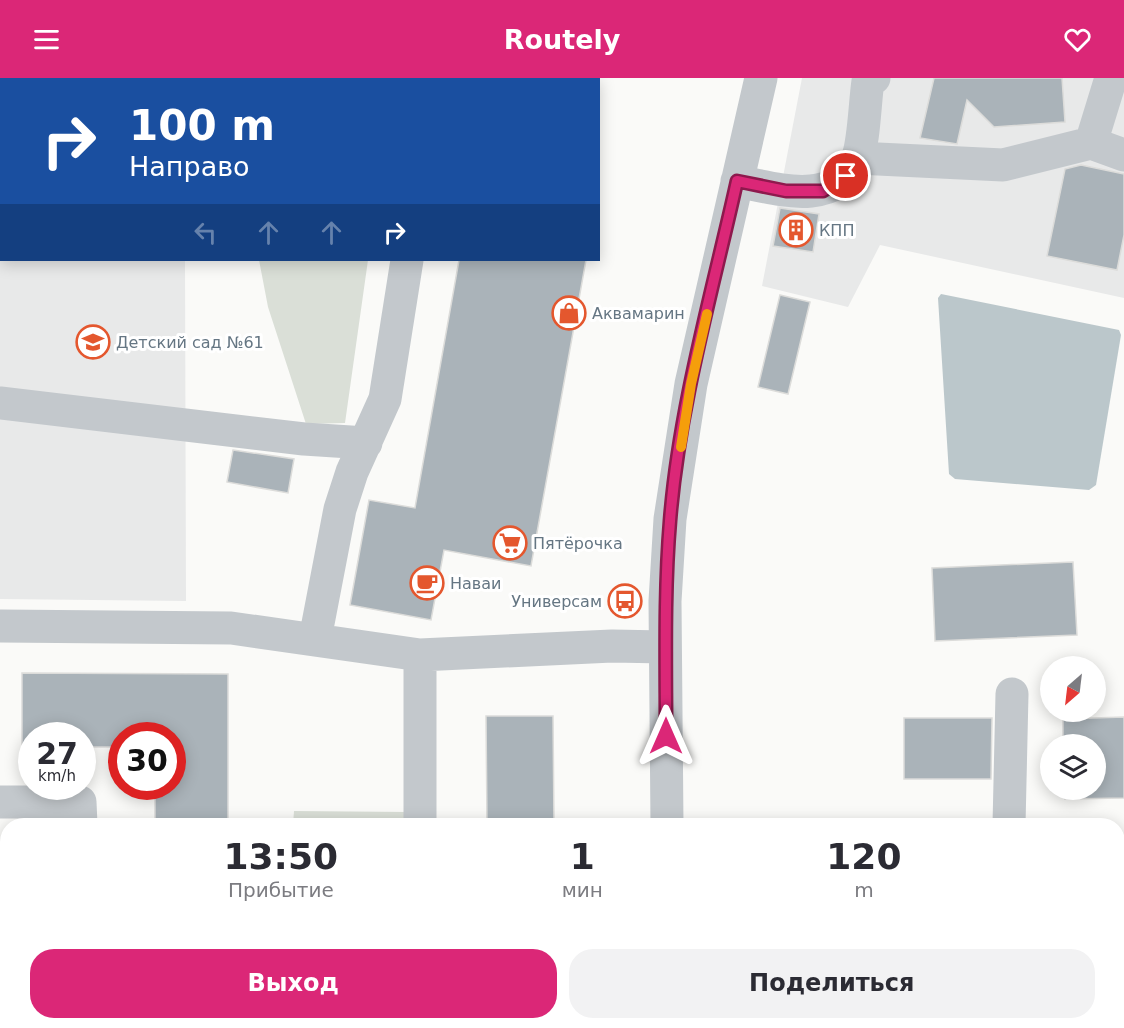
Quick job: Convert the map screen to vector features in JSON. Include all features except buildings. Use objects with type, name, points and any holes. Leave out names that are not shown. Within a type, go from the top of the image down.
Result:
[{"type":"street","points":[[667,818],[665,647],[670,519],[691,384],[761,78]]},
{"type":"street","points":[[737,181],[786,191],[823,191],[846,176],[858,158],[868,81],[874,78]]},
{"type":"street","points":[[1091,143],[1111,78]]},
{"type":"street","points":[[858,158],[1003,165],[1091,143],[1124,154]]},
{"type":"street","points":[[315,639],[340,509],[352,472],[385,399],[407,261]]},
{"type":"street","points":[[0,403],[304,439],[366,443]]},
{"type":"street","points":[[0,626],[231,628],[420,654],[612,646],[665,647]]},
{"type":"street","points":[[420,654],[420,818]]},
{"type":"street","points":[[1009,818],[1012,694]]},
{"type":"street","points":[[0,802],[80,802],[81,818]]},
{"type":"shaded area","points":[[802,78],[1124,78],[1124,298],[880,245],[848,307],[762,286]]},
{"type":"shaded area","name":"Детский сад №61","points":[[0,261],[185,261],[186,601],[0,599]]},
{"type":"shaded area","points":[[259,261],[368,261],[345,423],[306,424],[268,307]]},
{"type":"shaded area","points":[[941,294],[1119,330],[1121,335],[1096,485],[1089,490],[955,479],[949,474],[938,298]]},
{"type":"shaded area","points":[[294,811],[404,812],[404,818],[294,818]]},
{"type":"slow traffic","points":[[681,447],[691,384],[707,314]]},
{"type":"place","name":"КПП","points":[[796,230]]},
{"type":"place","name":"Аквамарин","points":[[569,313]]},
{"type":"place","name":"Детский сад №61","points":[[93,342]]},
{"type":"place","name":"Пятёрочка","points":[[510,543]]},
{"type":"place","name":"Наваи","points":[[427,583]]},
{"type":"place","name":"Универсам","points":[[625,601]]},
{"type":"route","points":[[666,736],[665,601],[670,519],[691,384],[737,181],[786,191],[823,191],[846,176]]}]
